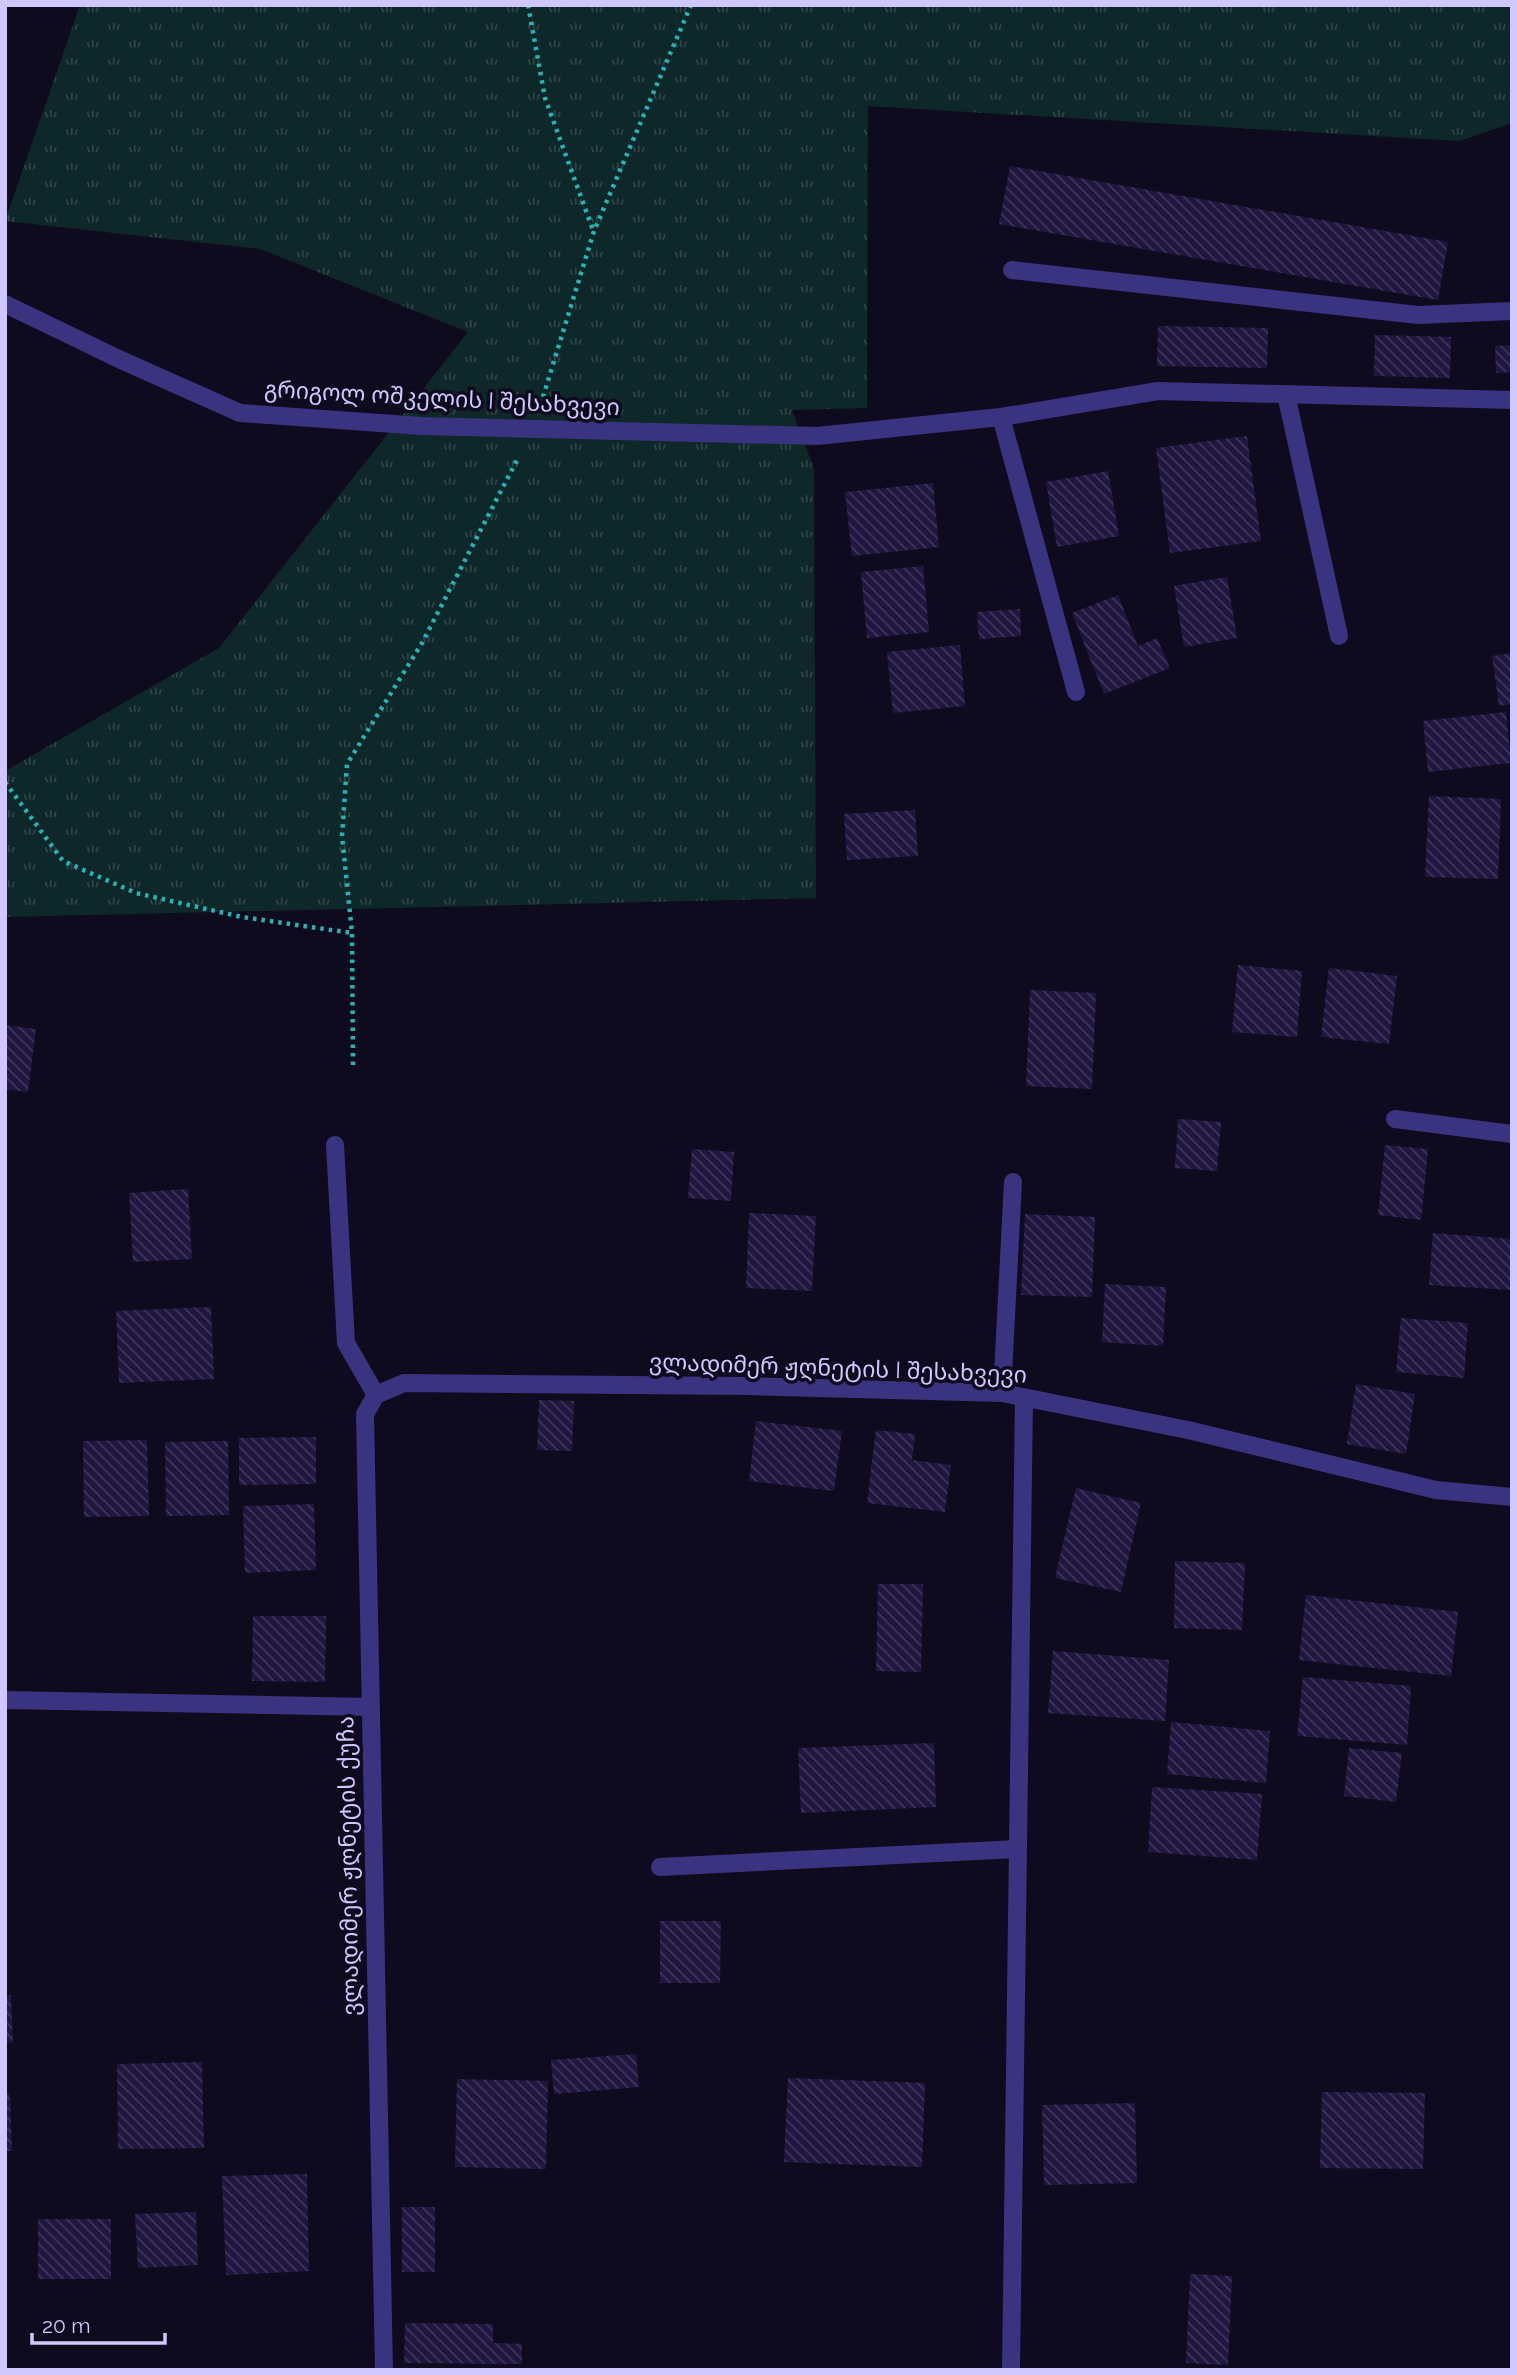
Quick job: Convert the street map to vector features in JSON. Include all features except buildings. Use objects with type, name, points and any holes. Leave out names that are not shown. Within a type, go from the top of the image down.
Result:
[{"type":"street","points":[[1012,270],[1418,315],[1512,311]]},
{"type":"street","name":"გრიგოლ ოშკელის I შესახვევი","points":[[5,303],[121,360],[240,412],[422,426],[817,436],[1001,417],[1158,391],[1512,400]]},
{"type":"street","points":[[1286,394],[1339,636]]},
{"type":"street","points":[[1001,417],[1076,692]]},
{"type":"street","points":[[1395,1119],[1512,1134]]},
{"type":"street","points":[[335,1145],[346,1343],[376,1395]]},
{"type":"street","points":[[1002,1393],[1013,1182]]},
{"type":"street","name":"ვლადიმერ ჟღნეტის I შესახვევი","points":[[376,1395],[404,1383],[746,1386],[1002,1393],[1188,1430],[1436,1490],[1512,1497]]},
{"type":"street","name":"ვლადიმერ ჟღნეტის ქუჩა","points":[[376,1395],[365,1414],[384,2370]]},
{"type":"street","points":[[1011,2370],[1024,1396]]},
{"type":"street","points":[[5,1700],[369,1707]]},
{"type":"street","points":[[660,1867],[1017,1849]]},
{"type":"path","points":[[528,5],[545,98],[594,231]]},
{"type":"path","points":[[353,1065],[352,933],[342,836],[347,764],[422,643],[533,429],[594,231],[691,5]]},
{"type":"path","points":[[5,782],[63,861],[136,893],[242,917],[352,933]]},
{"type":"green space","points":[[80,5],[1512,5],[1512,123],[1459,141],[868,106],[867,408],[792,410],[814,469],[816,898],[5,917],[5,771],[219,648],[468,332],[260,249],[5,221]]}]
